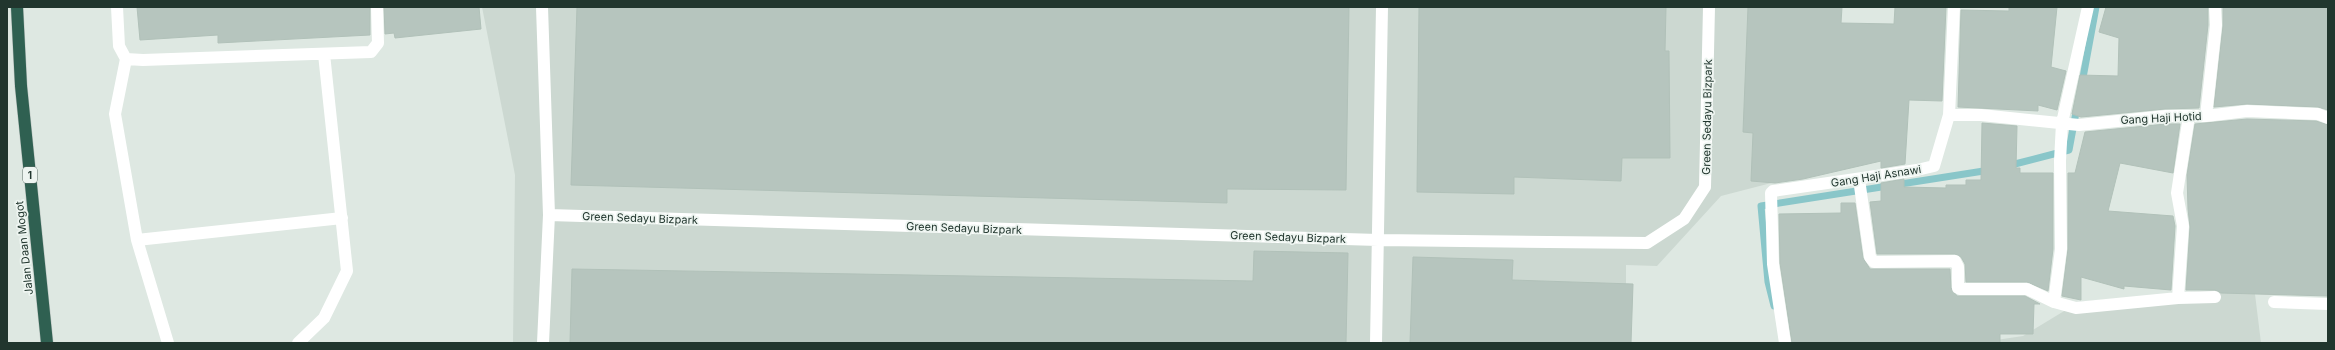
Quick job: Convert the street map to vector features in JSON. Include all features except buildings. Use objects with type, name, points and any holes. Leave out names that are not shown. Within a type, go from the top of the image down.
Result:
[{"type":"highway","name":"Jalan Daan Mogot","points":[[17,7],[21,86],[47,343]]},
{"type":"street","points":[[117,7],[119,46],[126,59],[115,114],[137,240],[168,343]]},
{"type":"street","points":[[126,59],[371,52],[378,43],[377,7]]},
{"type":"street","points":[[542,7],[550,215],[543,343]]},
{"type":"street","points":[[1376,343],[1382,7]]},
{"type":"street","name":"Green Sedayu Bizpark","points":[[550,215],[1378,240],[1647,243],[1684,219],[1705,188],[1709,7]]},
{"type":"street","name":"Gang Haji Asnawi","points":[[1785,343],[1773,264],[1773,191],[1861,186],[1934,166],[1949,115],[1954,7]]},
{"type":"street","points":[[2054,302],[2061,249],[2061,143],[2070,124],[2088,7]]},
{"type":"street","name":"Gang Haji Hotid","points":[[1949,115],[1981,115],[2070,124],[2206,116],[2216,25],[2215,7]]},
{"type":"street","points":[[298,343],[324,318],[347,271],[324,54]]},
{"type":"street","points":[[2206,116],[2247,112],[2275,112],[2318,114],[2328,118]]},
{"type":"street","points":[[2178,298],[2183,226],[2177,193],[2189,116]]},
{"type":"street","points":[[1861,186],[1870,257],[1874,262],[1955,261],[1958,266],[1958,288],[1960,289],[2027,289],[2054,302],[2076,308],[2215,296]]},
{"type":"street","points":[[137,240],[342,218]]},
{"type":"street","points":[[2274,302],[2328,304]]},
{"type":"shaded area","points":[[482,7],[1839,7],[1844,164],[1721,196],[1657,266],[1626,265],[1626,343],[513,343],[515,175]]},
{"type":"shaded area","points":[[2254,286],[2261,343],[1976,343],[2023,336],[2079,302]]},
{"type":"waterway","points":[[2082,83],[2096,7]]},
{"type":"waterway","points":[[2007,166],[2069,150],[2077,107]]},
{"type":"waterway","points":[[1774,306],[1768,282],[1761,206],[1990,170]]}]
